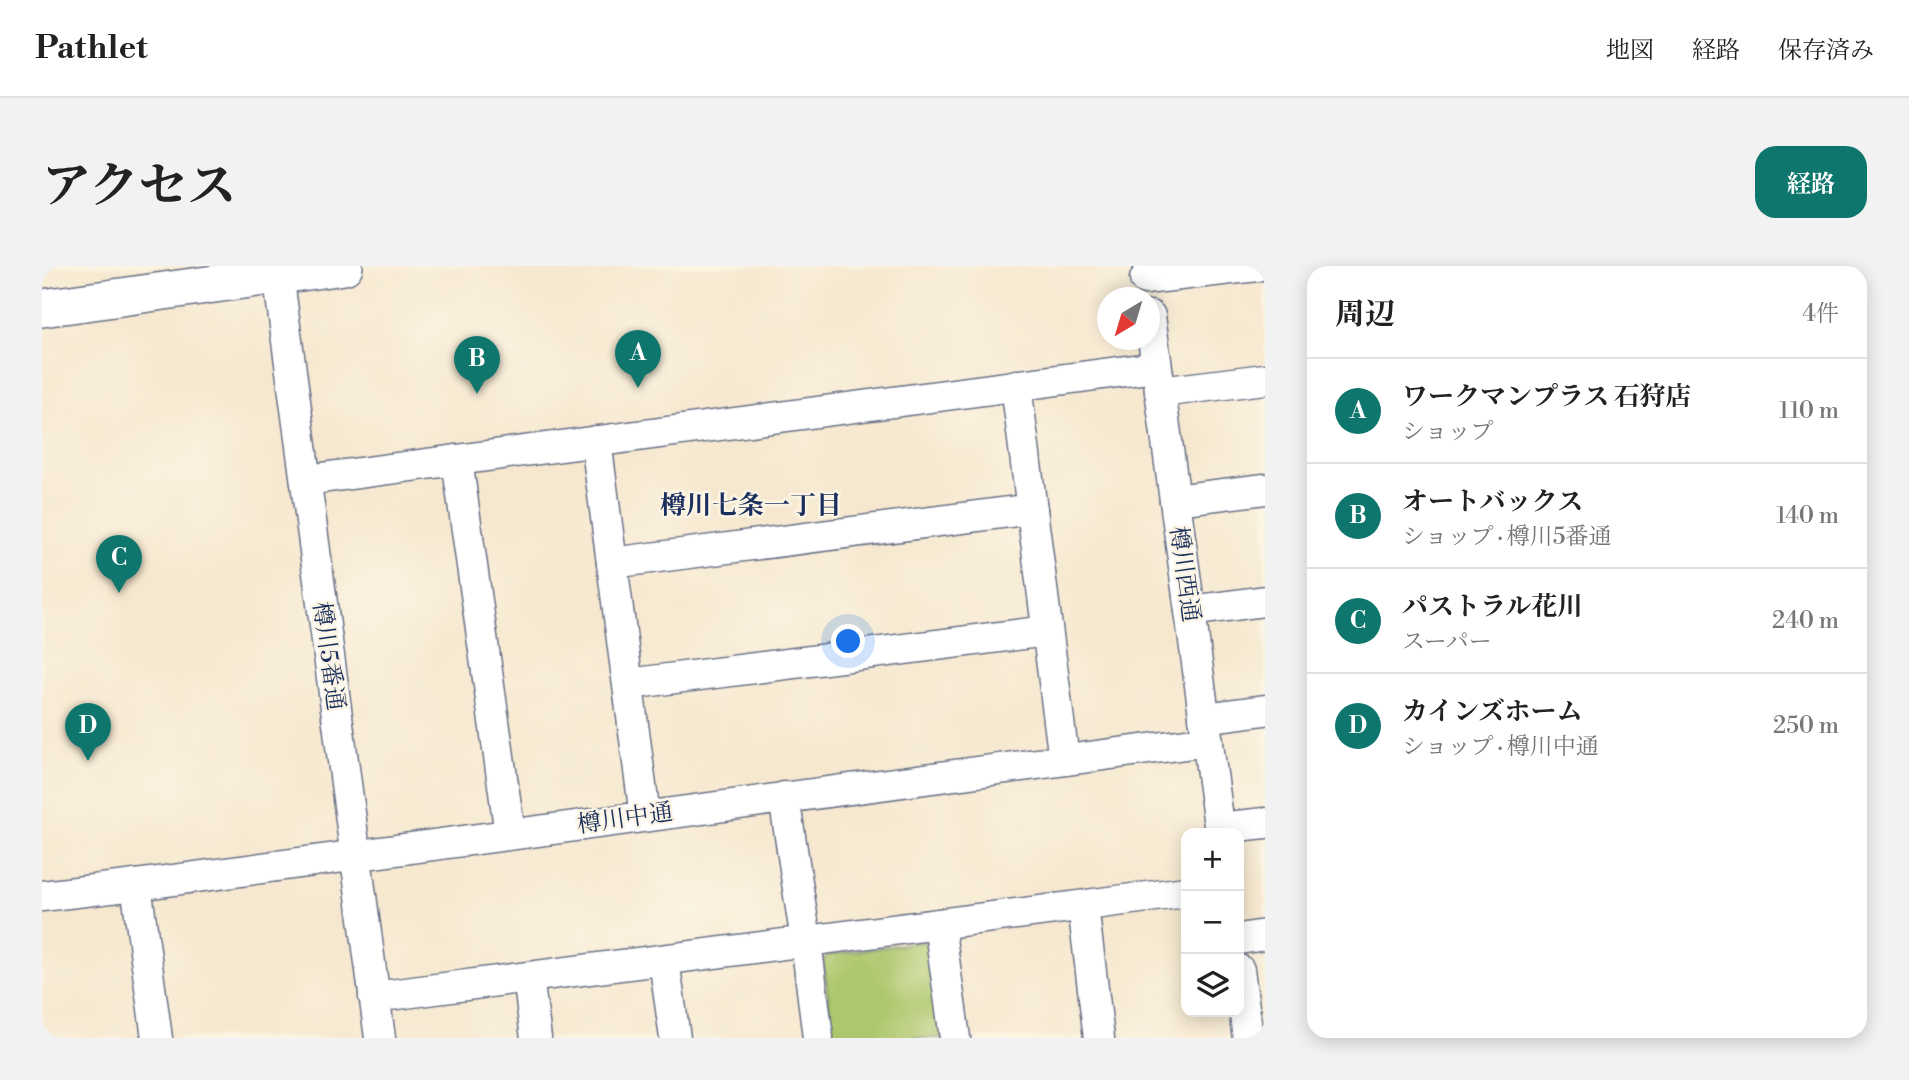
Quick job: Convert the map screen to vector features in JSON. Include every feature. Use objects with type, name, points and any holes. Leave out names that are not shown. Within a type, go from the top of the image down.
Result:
[{"type":"main road","points":[[42,308],[278,270],[344,266]]},
{"type":"street","points":[[1145,281],[1257,266]]},
{"type":"street","name":"樽川5番通","points":[[278,270],[380,1038]]},
{"type":"street","name":"樽川西通","points":[[1154,350],[1220,828]]},
{"type":"street","points":[[306,480],[1016,385],[1158,379],[1265,379]]},
{"type":"street","points":[[1016,385],[1064,760]]},
{"type":"street","points":[[596,441],[645,816]]},
{"type":"street","points":[[457,460],[510,834]]},
{"type":"street","points":[[1175,500],[1265,489]]},
{"type":"street","points":[[612,563],[1031,509]]},
{"type":"street","points":[[1190,611],[1265,601]]},
{"type":"street","points":[[628,684],[1047,631]]},
{"type":"street","name":"樽川中通","points":[[42,896],[1064,760],[1206,729],[1265,710]]},
{"type":"street","points":[[784,797],[818,1038]]},
{"type":"street","points":[[1235,828],[1265,822]]},
{"type":"street","points":[[136,885],[157,1038]]},
{"type":"street","points":[[374,997],[1181,893]]},
{"type":"street","points":[[1083,906],[1100,1038]]},
{"type":"street","points":[[939,924],[955,1038]]},
{"type":"street","points":[[1244,938],[1265,935]]},
{"type":"street","points":[[664,960],[675,1038]]},
{"type":"street","points":[[528,977],[536,1038]]},
{"type":"street","points":[[1244,1008],[1248,1038]]},
{"type":"green space","points":[[924,941],[929,946],[942,1038],[833,1038],[823,960],[828,955]]},
{"type":"place","name":"ワークマンプラス 石狩店","points":[[638,388]]},
{"type":"place","name":"オートバックス","points":[[477,394]]},
{"type":"place","name":"パストラル花川","points":[[119,593]]},
{"type":"place","name":"カインズホーム","points":[[88,761]]},
{"type":"district","name":"樽川七条一丁目","points":[[751,505]]}]
